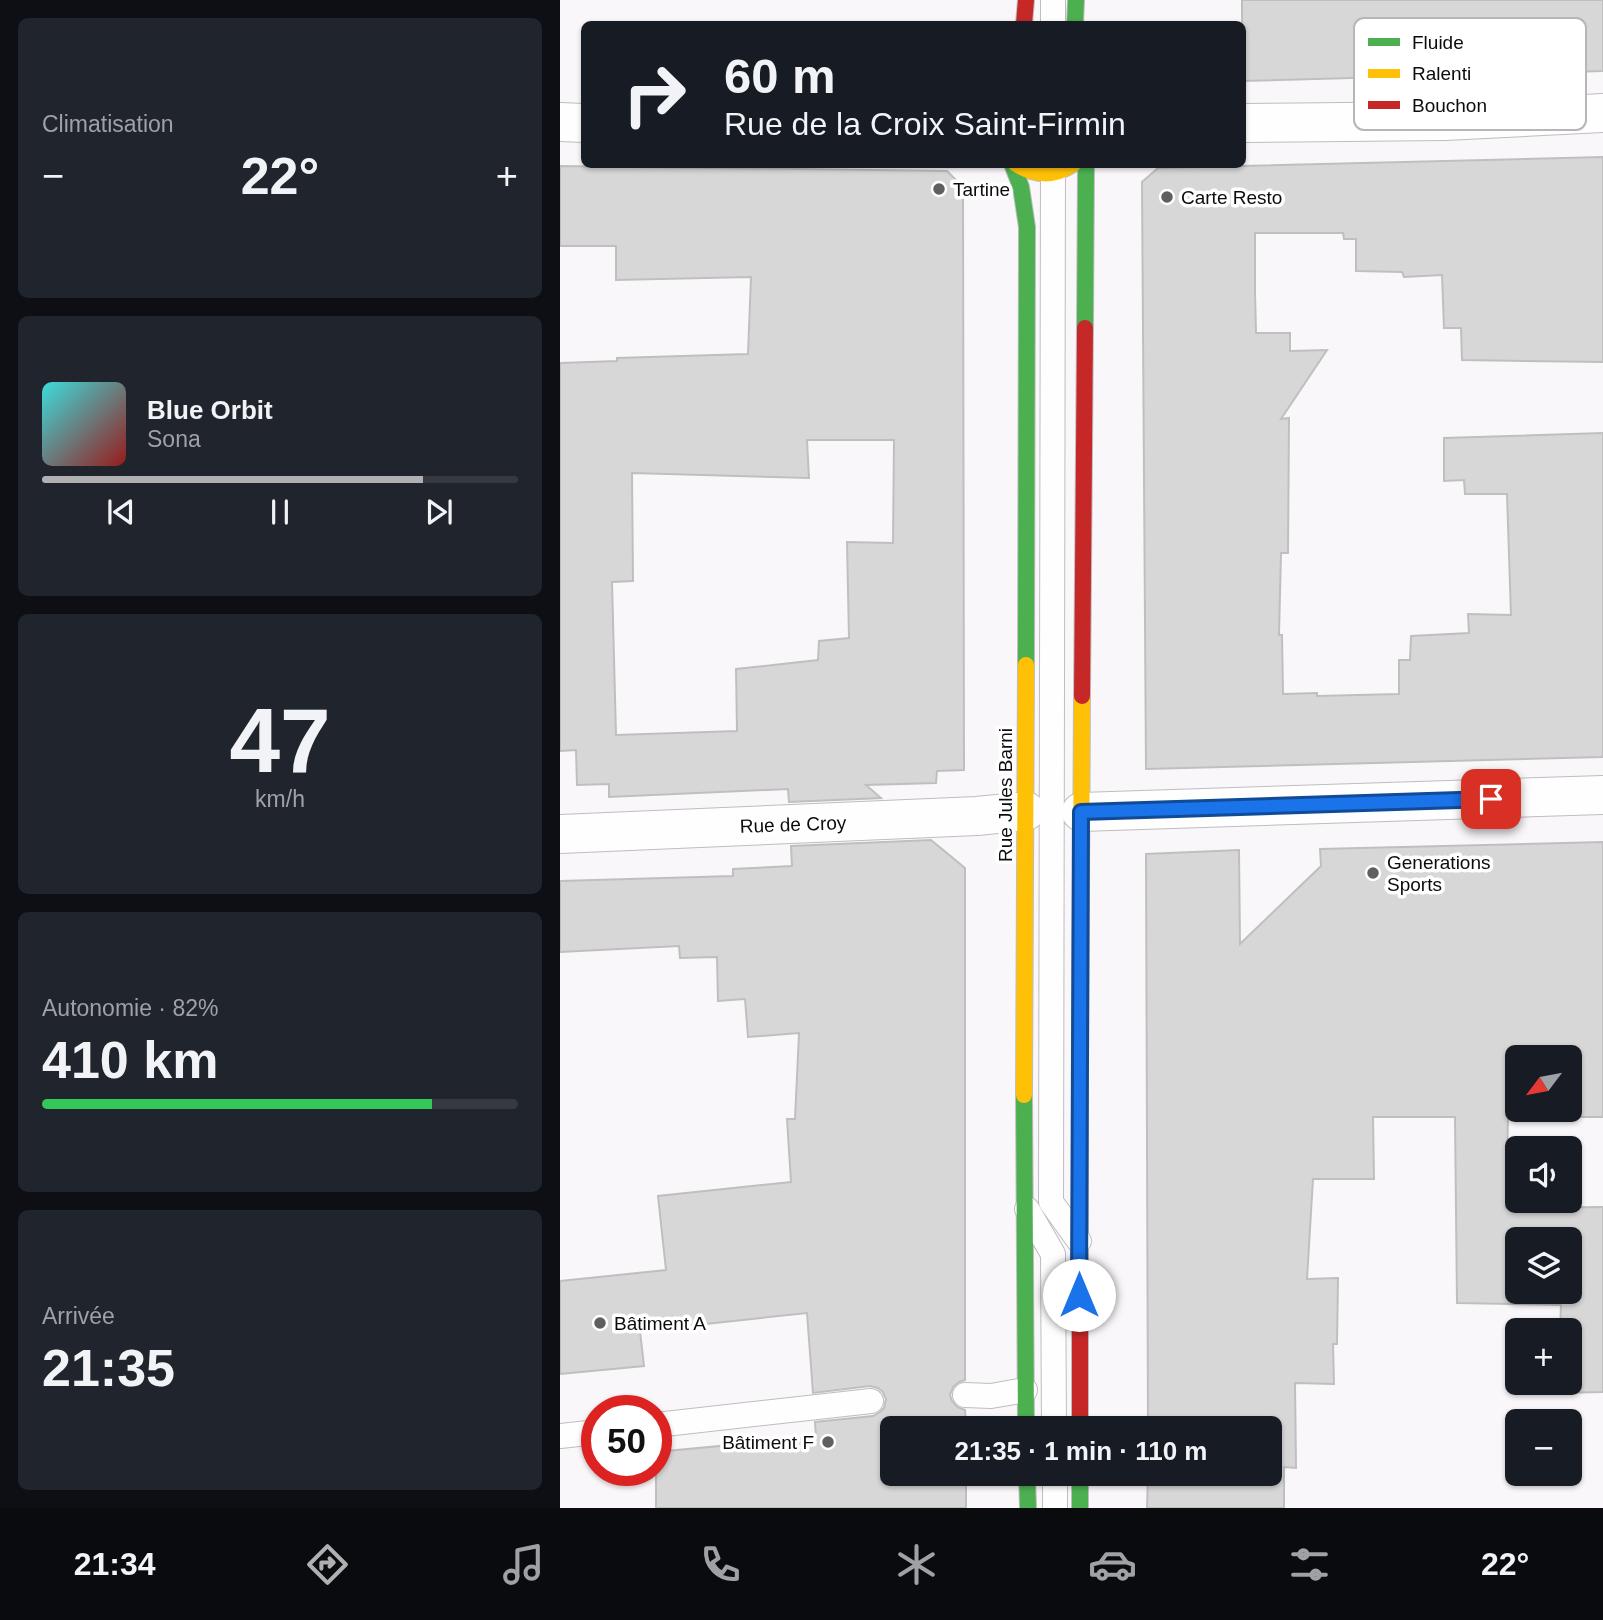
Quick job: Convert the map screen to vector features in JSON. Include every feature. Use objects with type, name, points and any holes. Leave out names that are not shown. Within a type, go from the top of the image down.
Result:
[{"type":"main road","points":[[1024,21],[1026,0]]},
{"type":"main road","points":[[1075,21],[1076,0]]},
{"type":"main road","name":"Rue Jules Barni","points":[[1015,168],[1027,227],[1026,1416]]},
{"type":"main road","points":[[1021,168],[1036,174],[1060,168]]},
{"type":"main road","points":[[1080,1416],[1086,168]]},
{"type":"main road","points":[[1027,1486],[1028,1508]]},
{"type":"main road","points":[[1080,1486],[1080,1508]]},
{"type":"street","points":[[560,122],[581,123]]},
{"type":"street","points":[[1246,123],[1354,122]]},
{"type":"street","points":[[1081,812],[1603,795]]},
{"type":"street","name":"Rue de Croy","points":[[560,834],[999,815],[1026,811]]},
{"type":"lane","points":[[1053,0],[1053,21]]},
{"type":"lane","points":[[1060,168],[1051,1202],[1079,1241]]},
{"type":"lane","points":[[1024,1206],[1053,1254],[1054,1416]]},
{"type":"lane","points":[[965,1395],[990,1396],[1025,1390]]},
{"type":"lane","points":[[672,1423],[871,1401]]},
{"type":"lane","points":[[560,1436],[581,1434]]},
{"type":"lane","points":[[1055,1486],[1055,1508]]},
{"type":"building","points":[[1242,0],[1603,0],[1603,71],[1586,71],[1586,18],[1354,18],[1354,78],[1246,81],[1246,21],[1242,21]]},
{"type":"building","points":[[1603,157],[1603,362],[1462,360],[1461,328],[1444,328],[1442,275],[1404,277],[1402,272],[1356,271],[1356,239],[1344,239],[1343,233],[1255,233],[1255,292],[1256,333],[1290,333],[1290,351],[1327,350],[1281,419],[1289,418],[1288,553],[1281,553],[1279,635],[1282,635],[1283,694],[1399,694],[1399,660],[1410,660],[1411,636],[1469,633],[1468,614],[1511,615],[1507,494],[1465,494],[1464,480],[1444,481],[1444,438],[1603,433],[1603,757],[1146,769],[1142,182],[1158,168],[1246,168],[1246,166]]},
{"type":"building","points":[[560,166],[947,171],[963,187],[964,770],[937,771],[936,783],[866,785],[881,798],[789,802],[788,789],[609,797],[609,784],[577,785],[576,750],[560,751],[560,363],[617,361],[617,358],[748,354],[751,277],[616,280],[616,246],[560,246]],"holes":[[[807,440],[894,440],[893,543],[847,542],[849,638],[819,641],[818,660],[736,669],[737,731],[616,735],[612,582],[633,581],[632,473],[809,478]]]},
{"type":"building","points":[[931,840],[965,868],[965,1380],[953,1387],[950,1395],[957,1407],[965,1410],[965,1416],[880,1416],[880,1486],[966,1486],[966,1508],[656,1508],[656,1486],[672,1486],[672,1450],[816,1437],[815,1422],[873,1416],[884,1408],[886,1399],[883,1392],[870,1386],[813,1393],[807,1313],[640,1331],[644,1366],[560,1374],[560,1281],[666,1270],[658,1196],[791,1182],[787,1119],[795,1119],[799,1033],[748,1037],[745,999],[718,1001],[717,957],[680,958],[679,946],[560,952],[560,881],[733,876],[733,869],[792,866],[791,846]]},
{"type":"building","points":[[1603,842],[1603,1117],[1582,1117],[1582,1045],[1505,1045],[1505,1122],[1508,1122],[1508,1136],[1505,1136],[1505,1213],[1582,1213],[1582,1207],[1603,1207],[1603,1392],[1582,1392],[1582,1318],[1560,1318],[1561,1305],[1509,1304],[1582,1304],[1582,1227],[1505,1227],[1505,1304],[1457,1303],[1455,1117],[1373,1117],[1374,1179],[1313,1179],[1307,1279],[1338,1278],[1337,1344],[1333,1344],[1334,1384],[1295,1383],[1296,1468],[1284,1467],[1284,1508],[1147,1508],[1148,1486],[1282,1486],[1282,1416],[1148,1416],[1146,854],[1239,850],[1240,944],[1321,866],[1320,849]]},
{"type":"traffic: fast","points":[[1075,21],[1076,0]]},
{"type":"traffic: fast","points":[[1014,168],[1021,187],[1027,227],[1026,665]]},
{"type":"traffic: fast","points":[[1085,328],[1086,168]]},
{"type":"traffic: fast","points":[[1024,1095],[1026,1416]]},
{"type":"traffic: fast","points":[[1027,1486],[1028,1508]]},
{"type":"traffic: fast","points":[[1080,1486],[1080,1508]]},
{"type":"traffic: slow","points":[[1025,168],[1038,173],[1051,173],[1066,168]]},
{"type":"traffic: slow","points":[[1024,1095],[1026,665]]},
{"type":"traffic: slow","points":[[1080,1070],[1082,696]]},
{"type":"traffic: jam","points":[[1024,21],[1026,0]]},
{"type":"traffic: jam","points":[[1082,696],[1085,328]]},
{"type":"traffic: jam","points":[[1080,1070],[1080,1416]]},
{"type":"place","name":"Tartine","points":[[939,189]]},
{"type":"place","name":"Carte Resto","points":[[1167,197]]},
{"type":"place","name":"Generations Sports","points":[[1373,873]]},
{"type":"place","name":"Bâtiment A","points":[[600,1323]]},
{"type":"place","name":"Bâtiment F","points":[[828,1442]]},
{"type":"route","points":[[1079,1295],[1081,812],[1491,799]]}]
